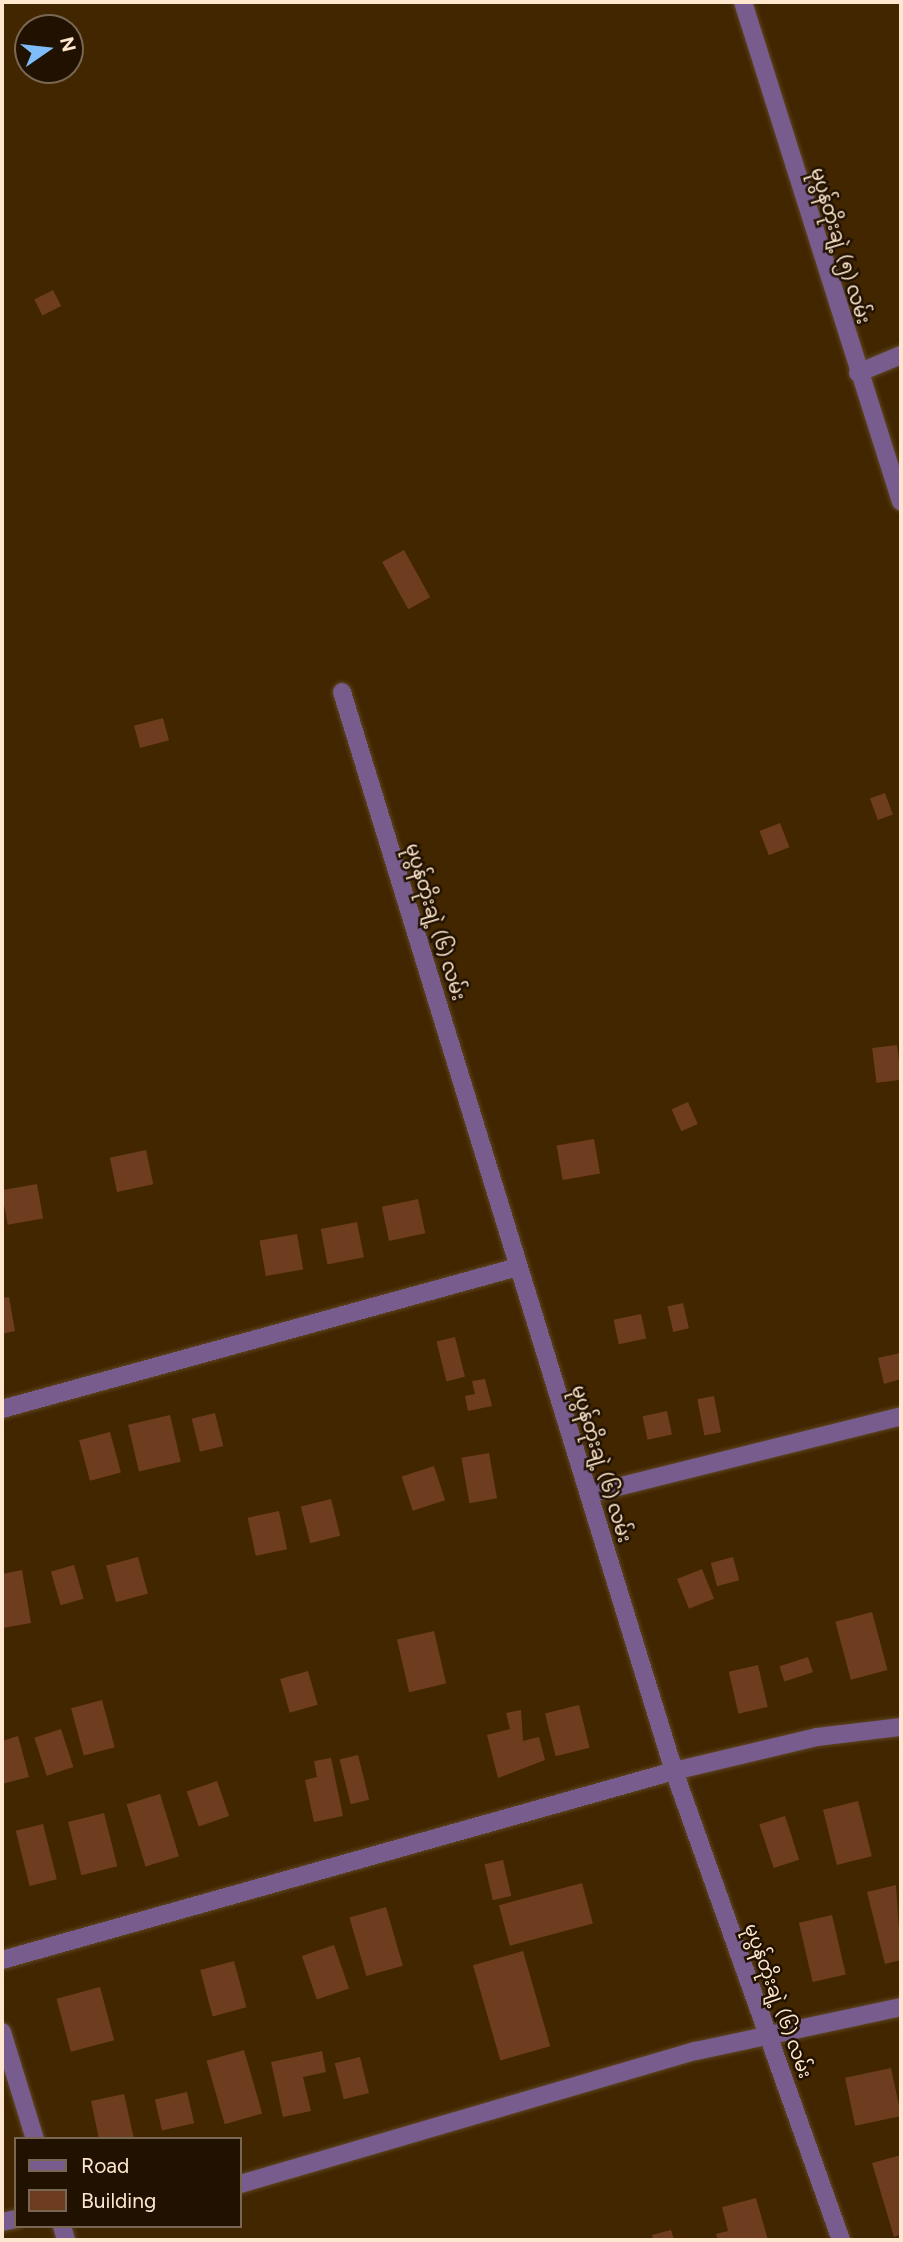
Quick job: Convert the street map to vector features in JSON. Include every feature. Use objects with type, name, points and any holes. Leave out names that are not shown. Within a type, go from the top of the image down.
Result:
[{"type":"street","name":"မုပွန်တိုးချဲ့ (၅) လမ်း","points":[[743,2],[858,373],[901,502]]},
{"type":"street","points":[[858,373],[901,355]]},
{"type":"street","name":"မုပွန်တိုးချဲ့ (၆) လမ်း","points":[[342,692],[674,1770],[841,2240]]},
{"type":"street","points":[[2,1409],[519,1267]]},
{"type":"street","points":[[589,1494],[901,1416]]},
{"type":"street","points":[[2,1961],[674,1770],[817,1737],[901,1727]]},
{"type":"street","points":[[242,2183],[768,2035],[901,2007]]},
{"type":"street","points":[[2,2032],[34,2137]]},
{"type":"building","points":[[53,290],[61,306],[42,316],[34,300]]},
{"type":"building","points":[[404,550],[430,597],[408,609],[382,562]]},
{"type":"building","points":[[163,718],[169,740],[140,748],[134,726]]},
{"type":"building","points":[[885,793],[893,815],[878,820],[870,798]]},
{"type":"building","points":[[780,823],[789,847],[769,855],[759,831]]},
{"type":"building","points":[[897,1045],[901,1080],[876,1083],[872,1048]]},
{"type":"building","points":[[688,1102],[698,1124],[681,1131],[672,1109]]},
{"type":"building","points":[[594,1139],[600,1173],[563,1180],[557,1146]]},
{"type":"building","points":[[146,1150],[153,1184],[117,1192],[110,1158]]},
{"type":"building","points":[[37,1184],[43,1218],[8,1225],[2,1190]]},
{"type":"building","points":[[418,1199],[425,1233],[389,1241],[382,1207]]},
{"type":"building","points":[[357,1222],[364,1257],[328,1264],[321,1229]]},
{"type":"building","points":[[297,1234],[303,1269],[266,1276],[260,1241]]},
{"type":"building","points":[[9,1297],[15,1331],[2,1334],[2,1298]]},
{"type":"building","points":[[683,1303],[689,1328],[673,1332],[667,1307]]},
{"type":"building","points":[[641,1314],[646,1338],[619,1344],[614,1320]]},
{"type":"building","points":[[455,1337],[465,1377],[446,1381],[437,1342]]},
{"type":"building","points":[[900,1353],[901,1379],[884,1384],[878,1358]]},
{"type":"building","points":[[485,1379],[492,1406],[468,1411],[465,1396],[475,1394],[472,1381]]},
{"type":"building","points":[[714,1396],[721,1432],[704,1436],[697,1399]]},
{"type":"building","points":[[667,1411],[672,1434],[648,1440],[643,1416]]},
{"type":"building","points":[[215,1413],[223,1446],[200,1452],[192,1419]]},
{"type":"building","points":[[170,1415],[181,1462],[139,1471],[128,1425]]},
{"type":"building","points":[[110,1432],[121,1473],[90,1481],[79,1440]]},
{"type":"building","points":[[489,1453],[497,1498],[469,1503],[461,1458]]},
{"type":"building","points":[[434,1466],[445,1500],[413,1511],[402,1477]]},
{"type":"building","points":[[331,1499],[340,1536],[310,1543],[301,1506]]},
{"type":"building","points":[[279,1511],[287,1549],[256,1556],[248,1518]]},
{"type":"building","points":[[138,1557],[148,1594],[116,1602],[106,1566]]},
{"type":"building","points":[[733,1557],[739,1580],[717,1586],[711,1563]]},
{"type":"building","points":[[74,1565],[84,1599],[61,1605],[51,1572]]},
{"type":"building","points":[[702,1569],[714,1599],[689,1609],[677,1579]]},
{"type":"building","points":[[22,1570],[31,1623],[2,1628],[2,1574]]},
{"type":"building","points":[[872,1612],[888,1670],[851,1680],[835,1622]]},
{"type":"building","points":[[434,1631],[446,1684],[409,1692],[397,1640]]},
{"type":"building","points":[[808,1657],[813,1672],[784,1681],[779,1666]]},
{"type":"building","points":[[758,1665],[768,1707],[738,1714],[729,1672]]},
{"type":"building","points":[[308,1671],[318,1705],[290,1713],[280,1679]]},
{"type":"building","points":[[102,1700],[115,1747],[84,1756],[71,1708]]},
{"type":"building","points":[[579,1705],[590,1748],[556,1756],[545,1713]]},
{"type":"building","points":[[521,1710],[523,1741],[539,1737],[545,1760],[498,1778],[487,1735],[510,1729],[506,1713]]},
{"type":"building","points":[[61,1729],[73,1767],[47,1776],[34,1738]]},
{"type":"building","points":[[18,1736],[29,1777],[2,1784],[2,1741]]},
{"type":"building","points":[[358,1755],[369,1800],[351,1804],[340,1760]]},
{"type":"building","points":[[331,1758],[343,1816],[314,1822],[305,1780],[317,1777],[314,1761]]},
{"type":"building","points":[[217,1781],[229,1816],[199,1826],[187,1791]]},
{"type":"building","points":[[160,1794],[179,1856],[146,1866],[127,1804]]},
{"type":"building","points":[[858,1801],[872,1856],[837,1865],[823,1810]]},
{"type":"building","points":[[104,1813],[117,1866],[81,1875],[68,1822]]},
{"type":"building","points":[[785,1816],[799,1860],[774,1868],[759,1824]]},
{"type":"building","points":[[43,1824],[57,1879],[30,1886],[16,1831]]},
{"type":"building","points":[[503,1860],[511,1896],[493,1900],[484,1864]]},
{"type":"building","points":[[582,1883],[593,1924],[510,1946],[499,1905]]},
{"type":"building","points":[[896,1885],[901,1960],[885,1964],[867,1892]]},
{"type":"building","points":[[386,1907],[403,1966],[366,1976],[349,1917]]},
{"type":"building","points":[[832,1915],[846,1974],[813,1982],[799,1923]]},
{"type":"building","points":[[334,1945],[349,1988],[317,2000],[302,1956]]},
{"type":"building","points":[[523,1951],[550,2046],[500,2060],[473,1965]]},
{"type":"building","points":[[234,1961],[246,2007],[213,2016],[200,1970]]},
{"type":"building","points":[[100,1987],[114,2040],[71,2052],[57,1999]]},
{"type":"building","points":[[244,2050],[262,2113],[225,2124],[207,2061]]},
{"type":"building","points":[[322,2051],[326,2072],[303,2077],[311,2111],[283,2117],[271,2062]]},
{"type":"building","points":[[360,2057],[369,2093],[344,2099],[335,2063]]},
{"type":"building","points":[[891,2068],[901,2116],[855,2126],[845,2078]]},
{"type":"building","points":[[187,2092],[194,2123],[162,2131],[155,2099]]},
{"type":"building","points":[[124,2094],[134,2137],[99,2137],[91,2101]]},
{"type":"building","points":[[901,2155],[901,2234],[894,2237],[872,2163]]},
{"type":"building","points":[[756,2198],[768,2240],[718,2240],[716,2234],[728,2231],[722,2207]]},
{"type":"building","points":[[671,2230],[674,2240],[653,2240],[652,2235]]}]
